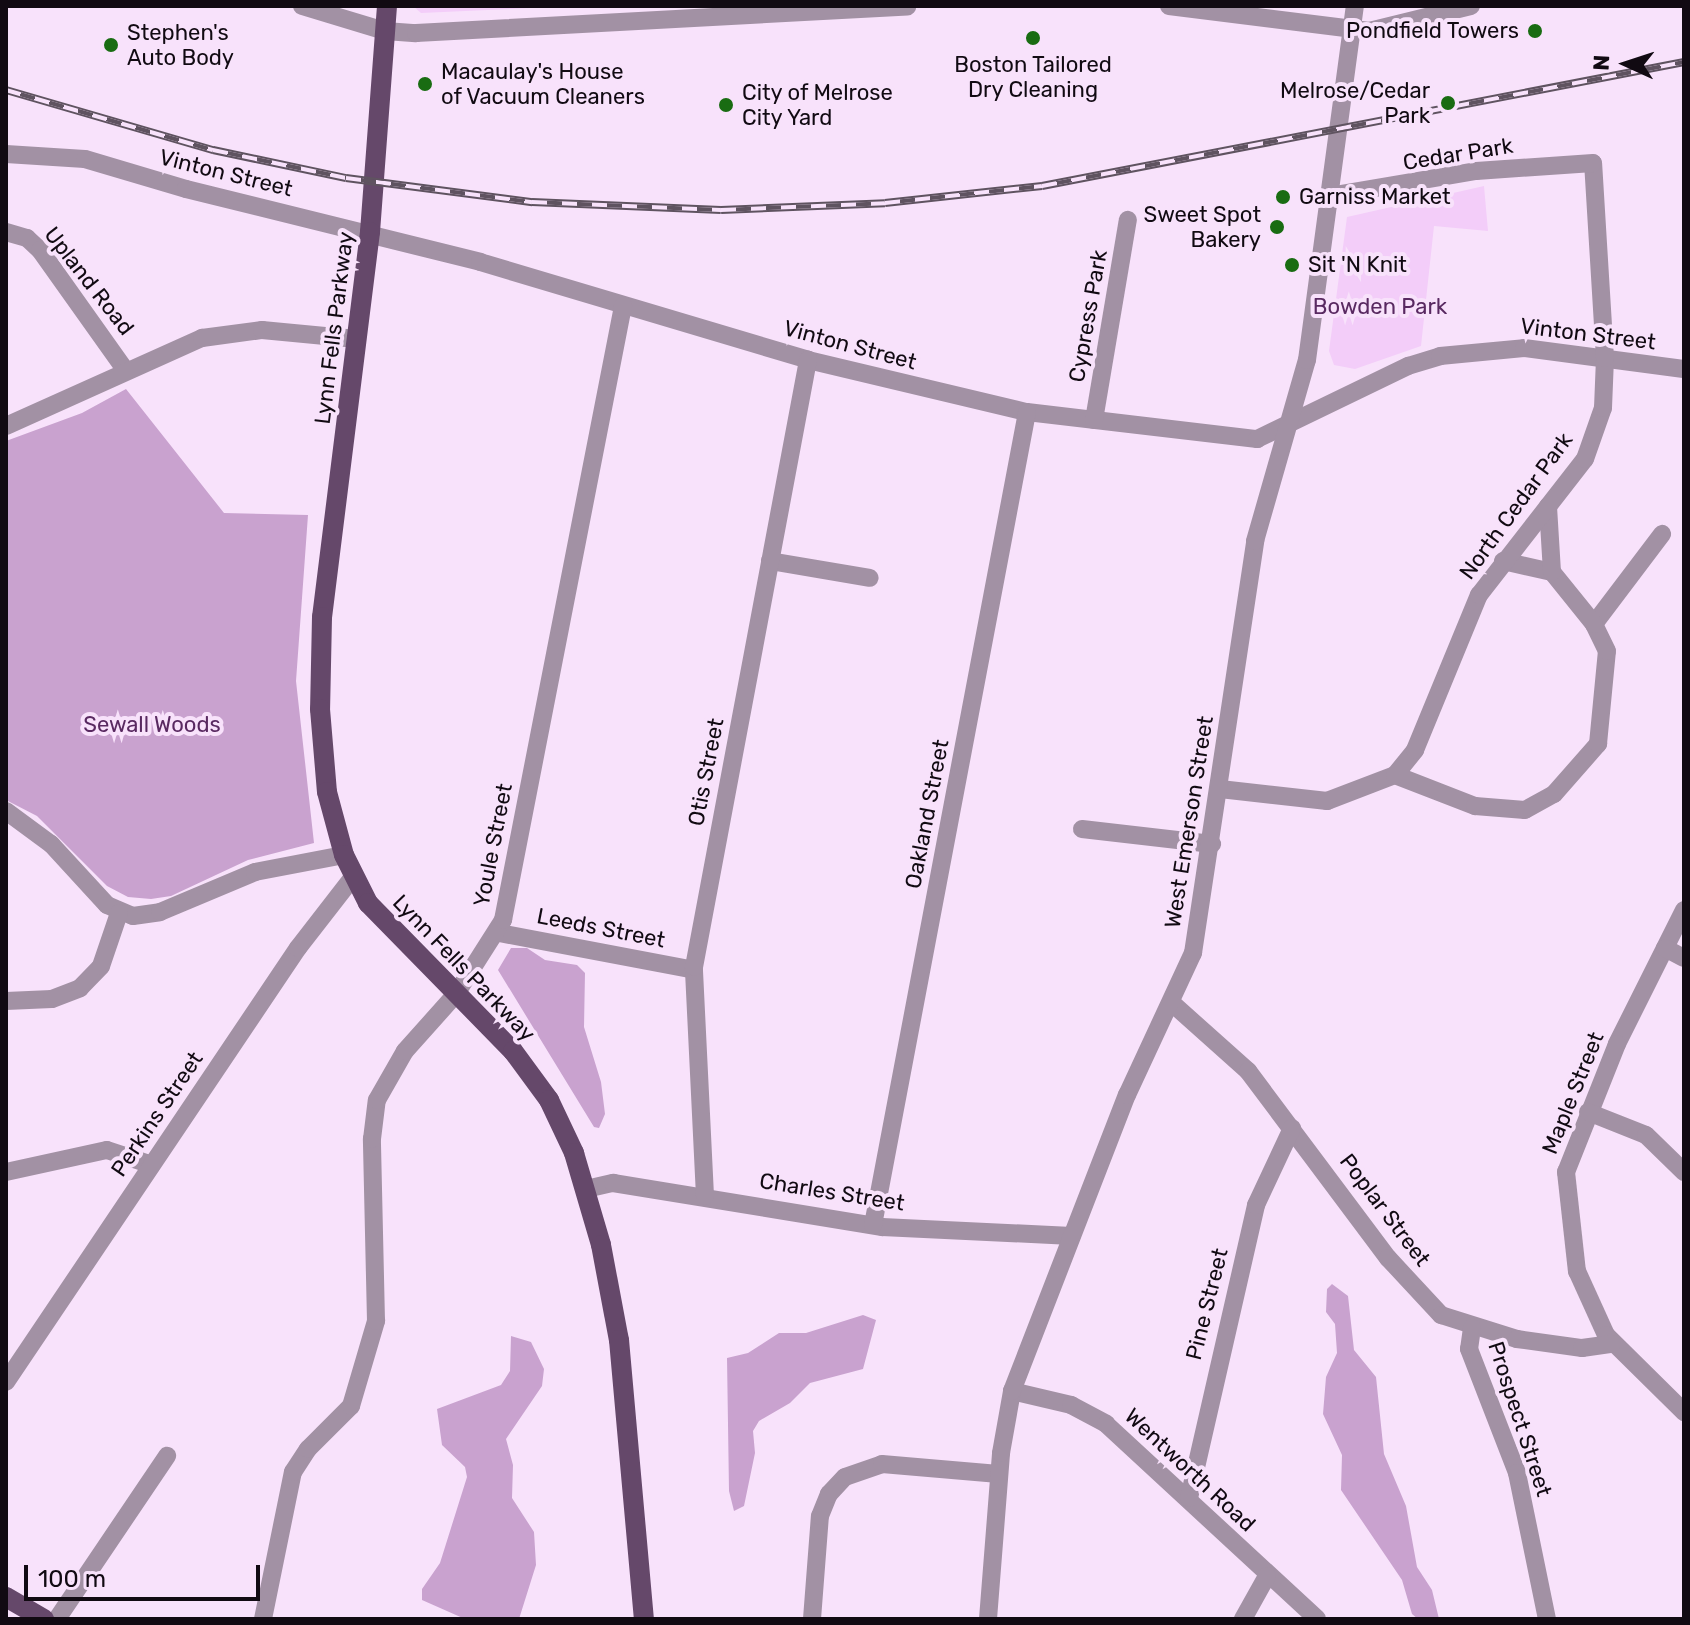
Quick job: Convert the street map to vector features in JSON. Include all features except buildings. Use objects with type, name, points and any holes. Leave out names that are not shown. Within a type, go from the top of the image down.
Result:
[{"type":"main road","name":"Lynn Fells Parkway","points":[[387,6],[370,232],[319,655],[323,764],[344,855],[353,877],[385,924],[533,1076],[562,1126],[586,1189],[621,1356],[644,1619]]},
{"type":"main road","points":[[6,1597],[44,1619]]},
{"type":"street","points":[[302,6],[385,31],[628,24],[907,6]]},
{"type":"street","points":[[1169,6],[1353,30],[1380,30],[1471,6]]},
{"type":"street","name":"West Emerson Street","points":[[988,1619],[999,1474],[1012,1391],[1127,1095],[1173,1004],[1193,953],[1212,844],[1255,541],[1307,360],[1340,196],[1355,6]]},
{"type":"street","name":"Vinton Street","points":[[6,154],[85,159],[186,189],[370,232],[808,360],[1027,412],[1250,440],[1290,426],[1408,366],[1440,356],[1517,348],[1684,369]]},
{"type":"street","name":"Cedar Park","points":[[1340,196],[1476,171],[1593,163]]},
{"type":"street","name":"North Cedar Park","points":[[1395,775],[1415,750],[1471,612],[1503,561],[1585,459],[1595,437],[1603,408],[1605,358],[1593,163]]},
{"type":"street","name":"Cypress Park","points":[[1094,420],[1128,220]]},
{"type":"street","name":"Upland Road","points":[[6,232],[27,238],[40,250],[126,371]]},
{"type":"street","name":"Youle Street","points":[[263,1619],[293,1472],[308,1449],[351,1406],[376,1321],[372,1139],[377,1100],[405,1051],[456,994],[499,933],[623,306]]},
{"type":"street","points":[[6,426],[73,400],[172,348],[238,331],[357,339]]},
{"type":"street","name":"Otis Street","points":[[705,1196],[694,970],[808,360]]},
{"type":"street","name":"Oakland Street","points":[[873,1225],[1027,412]]},
{"type":"street","points":[[1220,789],[1327,801],[1395,775],[1496,809],[1528,809],[1554,794],[1586,761],[1602,733],[1608,657],[1594,624],[1552,572],[1548,506]]},
{"type":"street","points":[[1594,624],[1662,534]]},
{"type":"street","points":[[770,561],[870,578]]},
{"type":"street","points":[[1503,561],[1552,572]]},
{"type":"street","points":[[6,811],[51,844],[119,913],[160,912],[255,872],[344,855]]},
{"type":"street","points":[[1082,829],[1212,844]]},
{"type":"street","name":"Perkins Street","points":[[6,1382],[336,893],[353,877]]},
{"type":"street","name":"Maple Street","points":[[1684,910],[1588,1112],[1567,1168],[1570,1227],[1577,1271],[1612,1344],[1684,1412]]},
{"type":"street","points":[[6,1001],[52,999],[80,988],[106,957],[119,913]]},
{"type":"street","name":"Leeds Street","points":[[499,933],[694,970]]},
{"type":"street","points":[[1665,948],[1684,958]]},
{"type":"street","name":"Poplar Street","points":[[1173,1004],[1244,1067],[1419,1294],[1441,1315],[1472,1328],[1562,1346],[1612,1344]]},
{"type":"street","points":[[1588,1112],[1646,1135],[1684,1172]]},
{"type":"street","name":"Pine Street","points":[[1189,1498],[1256,1205],[1292,1128]]},
{"type":"street","points":[[6,1172],[107,1150],[152,1165]]},
{"type":"street","name":"Charles Street","points":[[586,1189],[613,1183],[873,1225],[1072,1236]]},
{"type":"street","name":"Prospect Street","points":[[1472,1328],[1469,1349],[1517,1473],[1547,1619]]},
{"type":"street","name":"Wentworth Road","points":[[1012,1391],[1058,1401],[1095,1417],[1189,1498],[1267,1576],[1317,1619]]},
{"type":"street","points":[[57,1619],[167,1456]]},
{"type":"street","points":[[812,1619],[820,1516],[829,1494],[845,1477],[882,1464],[999,1474]]},
{"type":"street","points":[[1243,1619],[1267,1576]]},
{"type":"green space","points":[[413,6],[578,6],[421,13]]},
{"type":"green space","name":"Bowden Park","points":[[1484,186],[1488,231],[1434,226],[1421,346],[1355,369],[1334,365],[1329,351],[1347,217]]},
{"type":"green space","name":"Sewall Woods","points":[[126,389],[224,513],[308,515],[296,681],[314,843],[248,860],[171,896],[151,899],[128,897],[107,886],[37,816],[6,800],[6,441],[82,413]]},
{"type":"green space","points":[[511,948],[527,948],[545,960],[577,965],[585,973],[584,1027],[601,1082],[605,1114],[599,1128],[594,1127],[498,970]]},
{"type":"green space","points":[[1332,1284],[1348,1296],[1354,1350],[1376,1377],[1384,1454],[1406,1506],[1417,1567],[1432,1590],[1439,1619],[1418,1619],[1412,1614],[1402,1580],[1341,1490],[1342,1455],[1323,1414],[1326,1377],[1337,1353],[1335,1324],[1326,1312],[1327,1289]]},
{"type":"green space","points":[[863,1315],[876,1320],[863,1369],[810,1383],[790,1403],[759,1421],[753,1431],[755,1453],[744,1506],[734,1511],[729,1491],[727,1358],[748,1353],[779,1333],[806,1333]]},
{"type":"green space","points":[[511,1336],[531,1342],[544,1369],[542,1386],[506,1439],[513,1465],[512,1498],[534,1532],[536,1565],[519,1619],[465,1619],[422,1600],[422,1589],[440,1563],[467,1477],[465,1467],[442,1445],[437,1409],[501,1385],[510,1371]]},
{"type":"railway","points":[[6,90],[213,150],[346,178],[532,202],[721,210],[885,203],[1042,186],[1684,62]]},
{"type":"place","name":"Pondfield Towers","points":[[1535,31]]},
{"type":"place","name":"Boston Tailored Dry Cleaning","points":[[1033,38]]},
{"type":"place","name":"Stephen's Auto Body","points":[[111,45]]},
{"type":"place","name":"Macaulay's House of Vacuum Cleaners","points":[[425,84]]},
{"type":"place","name":"Melrose/Cedar Park","points":[[1448,103]]},
{"type":"place","name":"City of Melrose City Yard","points":[[726,105]]},
{"type":"place","name":"Garniss Market","points":[[1283,197]]},
{"type":"place","name":"Sweet Spot Bakery","points":[[1277,227]]},
{"type":"place","name":"Sit 'N Knit","points":[[1292,265]]}]
